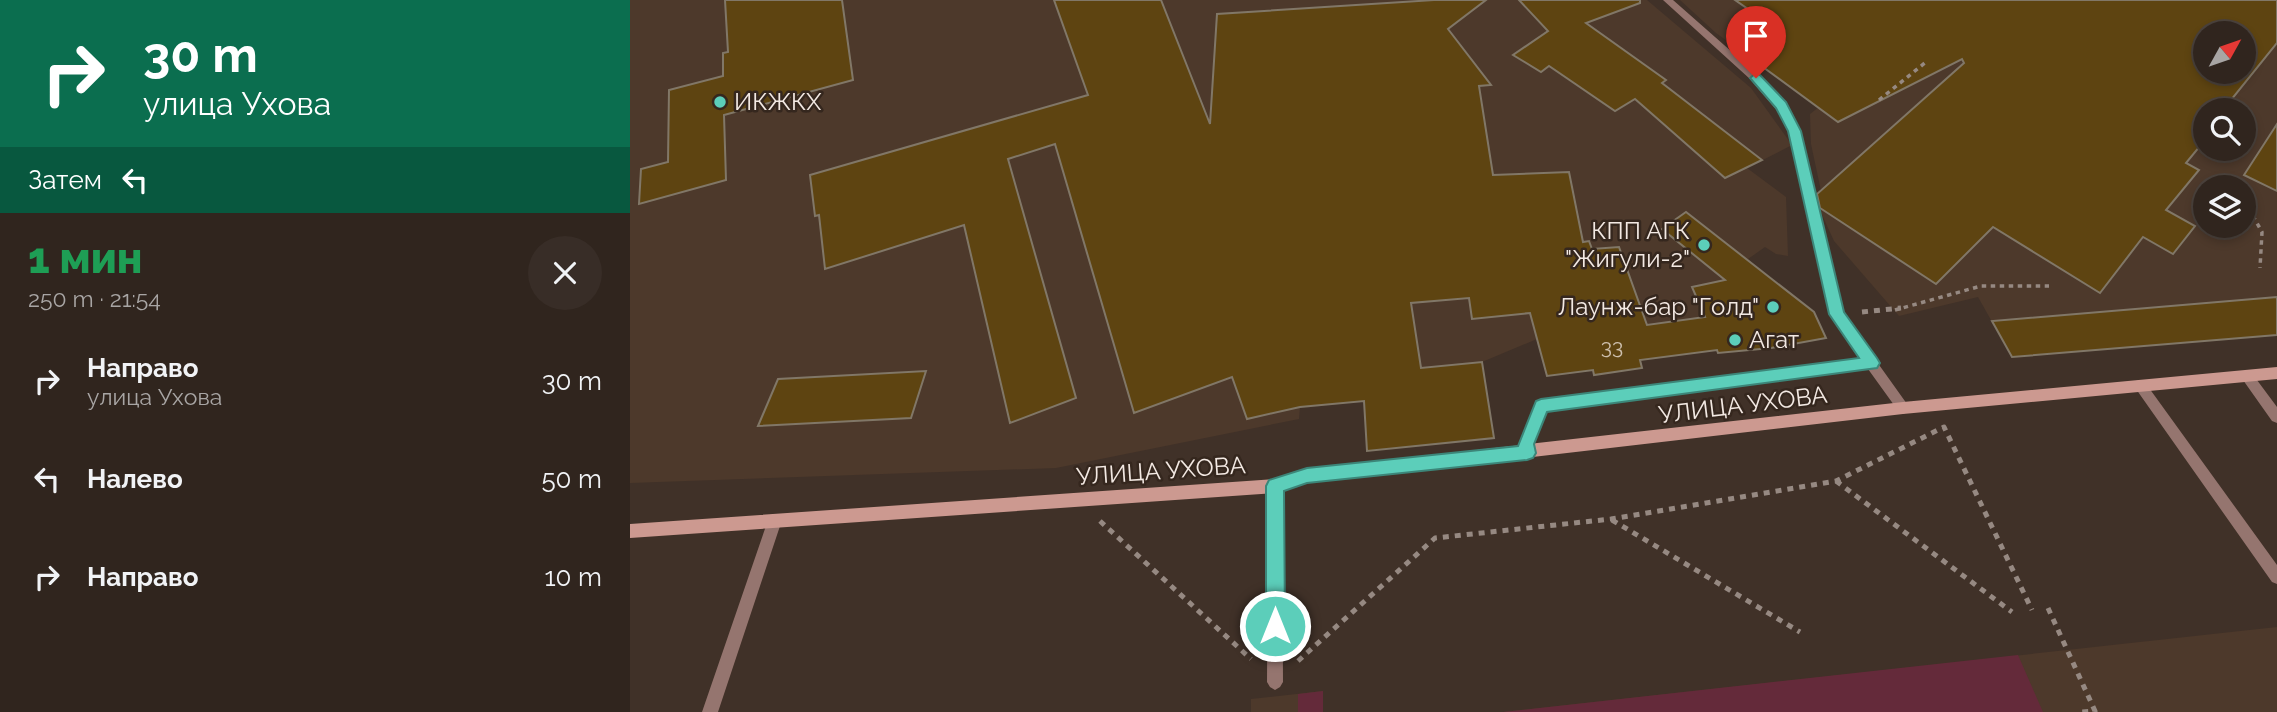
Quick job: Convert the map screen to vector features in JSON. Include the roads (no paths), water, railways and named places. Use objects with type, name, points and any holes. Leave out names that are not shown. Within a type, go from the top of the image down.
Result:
[{"type":"street","name":"УЛИЦА УХОВА","points":[[630,531],[1275,486],[1307,475],[1527,453],[1903,408],[2277,373]]},
{"type":"lane","points":[[1668,0],[1756,78],[1781,105],[1795,131],[1836,314],[1903,408]]},
{"type":"lane","points":[[1527,453],[1526,444],[1541,406],[1872,363]]},
{"type":"lane","points":[[2247,376],[2277,417]]},
{"type":"lane","points":[[2140,385],[2277,577]]},
{"type":"lane","points":[[1275,486],[1275,682]]},
{"type":"lane","points":[[710,712],[775,520]]},
{"type":"place","name":"ИКЖКХ","points":[[720,102]]},
{"type":"place","name":"КПП АГК \"Жигули-2\"","points":[[1704,245]]},
{"type":"place","name":"Лаунж-бар \"Голд\"","points":[[1773,307]]},
{"type":"place","name":"Агат","points":[[1735,340]]}]
